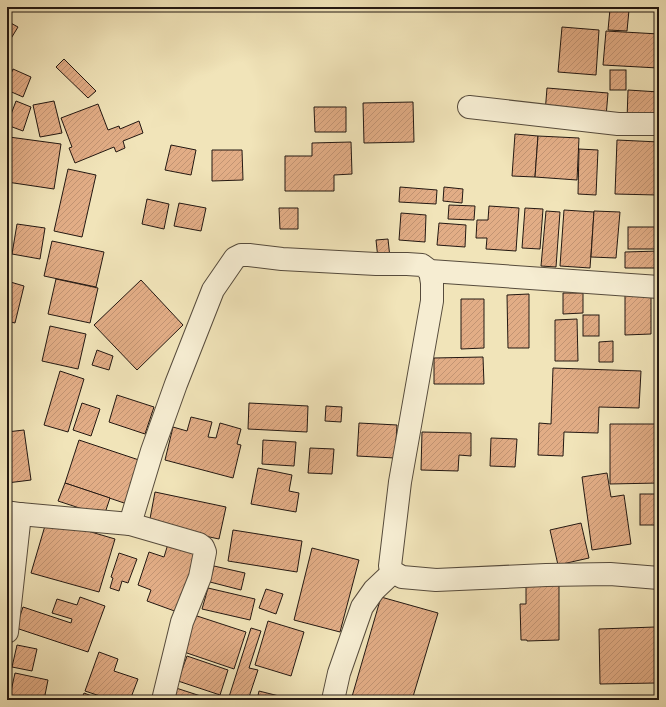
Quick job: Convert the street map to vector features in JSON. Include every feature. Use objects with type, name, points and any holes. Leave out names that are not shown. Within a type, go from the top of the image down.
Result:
[{"type":"street","points":[[469,107],[618,124],[659,124]]},
{"type":"street","points":[[130,524],[152,451],[210,297],[213,290],[235,258],[241,255],[282,259],[376,264],[407,264],[422,266],[430,271],[659,287]]},
{"type":"street","points":[[430,271],[432,301],[400,482],[390,566],[393,572],[402,577],[436,580],[553,574],[610,574],[659,578]]},
{"type":"street","points":[[7,632],[13,513],[130,524],[199,544],[203,547],[205,552],[200,577],[182,622],[163,700]]},
{"type":"street","points":[[333,700],[339,673],[362,607],[374,590],[393,572]]},
{"type":"building","points":[[610,9],[629,10],[627,31],[608,30]]},
{"type":"building","points":[[7,21],[18,27],[7,45]]},
{"type":"building","points":[[562,27],[599,30],[596,75],[558,72]]},
{"type":"building","points":[[606,31],[659,34],[658,68],[603,65]]},
{"type":"building","points":[[64,59],[96,91],[88,98],[56,67]]},
{"type":"building","points":[[13,69],[31,77],[23,97],[7,90],[7,83]]},
{"type":"building","points":[[610,70],[626,70],[626,90],[610,90]]},
{"type":"building","points":[[547,88],[608,93],[606,117],[545,113]]},
{"type":"building","points":[[628,90],[659,92],[659,121],[627,120]]},
{"type":"building","points":[[16,101],[31,107],[23,131],[7,125]]},
{"type":"building","points":[[54,101],[62,133],[40,137],[33,105]]},
{"type":"building","points":[[413,102],[414,142],[364,143],[363,103]]},
{"type":"building","points":[[98,104],[108,130],[119,126],[120,129],[139,121],[143,133],[123,141],[125,148],[116,152],[114,147],[75,163],[69,148],[72,147],[61,118]]},
{"type":"building","points":[[314,107],[346,107],[346,132],[315,132]]},
{"type":"building","points":[[515,134],[538,136],[535,177],[512,176]]},
{"type":"building","points":[[538,136],[579,138],[577,180],[535,177]]},
{"type":"building","points":[[9,137],[61,144],[54,189],[7,182],[7,151]]},
{"type":"building","points":[[617,140],[659,142],[657,195],[615,194]]},
{"type":"building","points":[[351,142],[352,174],[334,175],[334,191],[285,191],[285,156],[312,156],[312,143]]},
{"type":"building","points":[[171,145],[196,150],[191,175],[165,170]]},
{"type":"building","points":[[579,149],[598,150],[596,195],[578,194]]},
{"type":"building","points":[[212,150],[242,150],[243,180],[212,181]]},
{"type":"building","points":[[68,169],[96,175],[82,237],[54,231]]},
{"type":"building","points":[[400,187],[437,190],[436,204],[399,202]]},
{"type":"building","points":[[444,187],[463,189],[462,203],[443,201]]},
{"type":"building","points":[[147,199],[169,204],[164,229],[142,224]]},
{"type":"building","points":[[179,203],[206,208],[201,231],[174,226]]},
{"type":"building","points":[[449,205],[475,206],[474,220],[448,219]]},
{"type":"building","points":[[489,206],[519,208],[516,251],[486,249],[487,238],[476,238],[477,220],[488,220]]},
{"type":"building","points":[[279,208],[298,208],[298,229],[280,229]]},
{"type":"building","points":[[525,208],[543,209],[540,249],[522,248]]},
{"type":"building","points":[[564,210],[594,212],[590,268],[560,266]]},
{"type":"building","points":[[546,211],[560,212],[556,267],[541,266]]},
{"type":"building","points":[[594,211],[620,212],[616,258],[591,257]]},
{"type":"building","points":[[401,213],[426,215],[425,242],[399,240]]},
{"type":"building","points":[[439,223],[466,225],[465,247],[437,245]]},
{"type":"building","points":[[17,224],[45,228],[40,259],[12,254]]},
{"type":"building","points":[[628,227],[659,227],[659,249],[628,249]]},
{"type":"building","points":[[388,239],[390,258],[378,259],[376,240]]},
{"type":"building","points":[[52,241],[104,252],[96,287],[44,276]]},
{"type":"building","points":[[659,251],[659,268],[625,268],[625,252]]},
{"type":"building","points":[[56,279],[98,288],[90,323],[48,314]]},
{"type":"building","points":[[141,280],[183,325],[137,370],[94,325]]},
{"type":"building","points":[[7,281],[24,286],[15,323],[7,321]]},
{"type":"building","points":[[563,293],[583,293],[583,313],[563,314]]},
{"type":"building","points":[[529,294],[529,348],[508,348],[507,295]]},
{"type":"building","points":[[625,295],[651,295],[651,334],[625,335]]},
{"type":"building","points":[[461,299],[484,299],[484,348],[461,349]]},
{"type":"building","points":[[583,315],[599,315],[599,336],[583,336]]},
{"type":"building","points":[[577,319],[578,361],[555,361],[555,320]]},
{"type":"building","points":[[50,326],[86,334],[78,369],[42,361]]},
{"type":"building","points":[[613,341],[613,362],[599,362],[599,342]]},
{"type":"building","points":[[97,350],[113,356],[109,370],[92,365]]},
{"type":"building","points":[[483,357],[484,384],[434,384],[434,358]]},
{"type":"building","points":[[553,368],[641,371],[639,408],[599,407],[598,433],[564,432],[563,456],[538,455],[539,423],[551,424]]},
{"type":"building","points":[[60,371],[84,379],[68,432],[44,425]]},
{"type":"building","points":[[117,395],[154,407],[145,434],[109,422]]},
{"type":"building","points":[[82,403],[100,409],[91,436],[73,430]]},
{"type":"building","points":[[249,403],[308,406],[307,432],[248,429]]},
{"type":"building","points":[[326,406],[342,407],[341,422],[325,421]]},
{"type":"building","points":[[191,417],[212,422],[208,437],[216,438],[220,423],[241,429],[237,444],[241,445],[233,478],[165,460],[173,427],[187,431]]},
{"type":"building","points":[[359,423],[397,425],[395,458],[357,456]]},
{"type":"building","points":[[610,424],[659,424],[659,483],[610,484]]},
{"type":"building","points":[[24,430],[31,480],[7,483],[7,432]]},
{"type":"building","points":[[422,432],[471,433],[471,456],[459,455],[458,471],[421,470]]},
{"type":"building","points":[[491,438],[517,439],[515,467],[490,466]]},
{"type":"building","points":[[79,440],[145,462],[130,505],[65,483]]},
{"type":"building","points":[[263,440],[296,442],[294,466],[262,464]]},
{"type":"building","points":[[310,448],[334,449],[332,474],[308,473]]},
{"type":"building","points":[[258,468],[292,475],[289,491],[299,493],[296,512],[251,504]]},
{"type":"building","points":[[607,473],[611,497],[624,495],[631,544],[592,550],[582,477]]},
{"type":"building","points":[[65,483],[110,498],[104,516],[58,501]]},
{"type":"building","points":[[155,492],[226,507],[219,539],[149,524]]},
{"type":"building","points":[[640,494],[659,494],[659,525],[640,525]]},
{"type":"building","points":[[47,519],[115,539],[99,592],[31,573]]},
{"type":"building","points":[[581,523],[589,558],[558,565],[550,530]]},
{"type":"building","points":[[233,530],[302,541],[297,572],[228,561]]},
{"type":"building","points":[[168,544],[198,554],[180,613],[147,601],[151,590],[138,585],[149,552],[164,557]]},
{"type":"building","points":[[312,548],[359,560],[340,632],[294,620]]},
{"type":"building","points":[[119,553],[137,559],[128,583],[122,581],[119,591],[110,588],[113,578],[111,577]]},
{"type":"building","points":[[214,566],[245,573],[241,590],[210,582]]},
{"type":"building","points":[[559,584],[559,640],[521,640],[520,604],[526,604],[526,585]]},
{"type":"building","points":[[208,588],[255,599],[250,620],[202,609]]},
{"type":"building","points":[[266,589],[283,594],[276,614],[259,608]]},
{"type":"building","points":[[80,597],[105,606],[88,652],[16,628],[23,607],[71,623],[72,619],[52,613],[57,599],[77,605]]},
{"type":"building","points":[[381,597],[438,613],[412,700],[351,700]]},
{"type":"building","points":[[194,615],[246,632],[234,669],[181,651]]},
{"type":"building","points":[[268,621],[304,632],[291,676],[255,665]]},
{"type":"building","points":[[655,627],[656,647],[659,647],[659,674],[656,675],[656,683],[600,684],[599,629]]},
{"type":"building","points":[[251,628],[261,631],[249,668],[258,670],[248,700],[228,700]]},
{"type":"building","points":[[17,645],[37,649],[32,671],[12,667]]},
{"type":"building","points":[[99,652],[118,659],[114,671],[138,679],[130,700],[112,700],[85,691]]},
{"type":"building","points":[[187,656],[228,670],[220,695],[178,681]]},
{"type":"building","points":[[15,673],[48,680],[44,700],[26,700],[10,696]]},
{"type":"building","points":[[173,687],[213,700],[169,700]]},
{"type":"building","points":[[259,691],[295,700],[257,700]]},
{"type":"building","points":[[84,693],[102,700],[81,700]]}]
